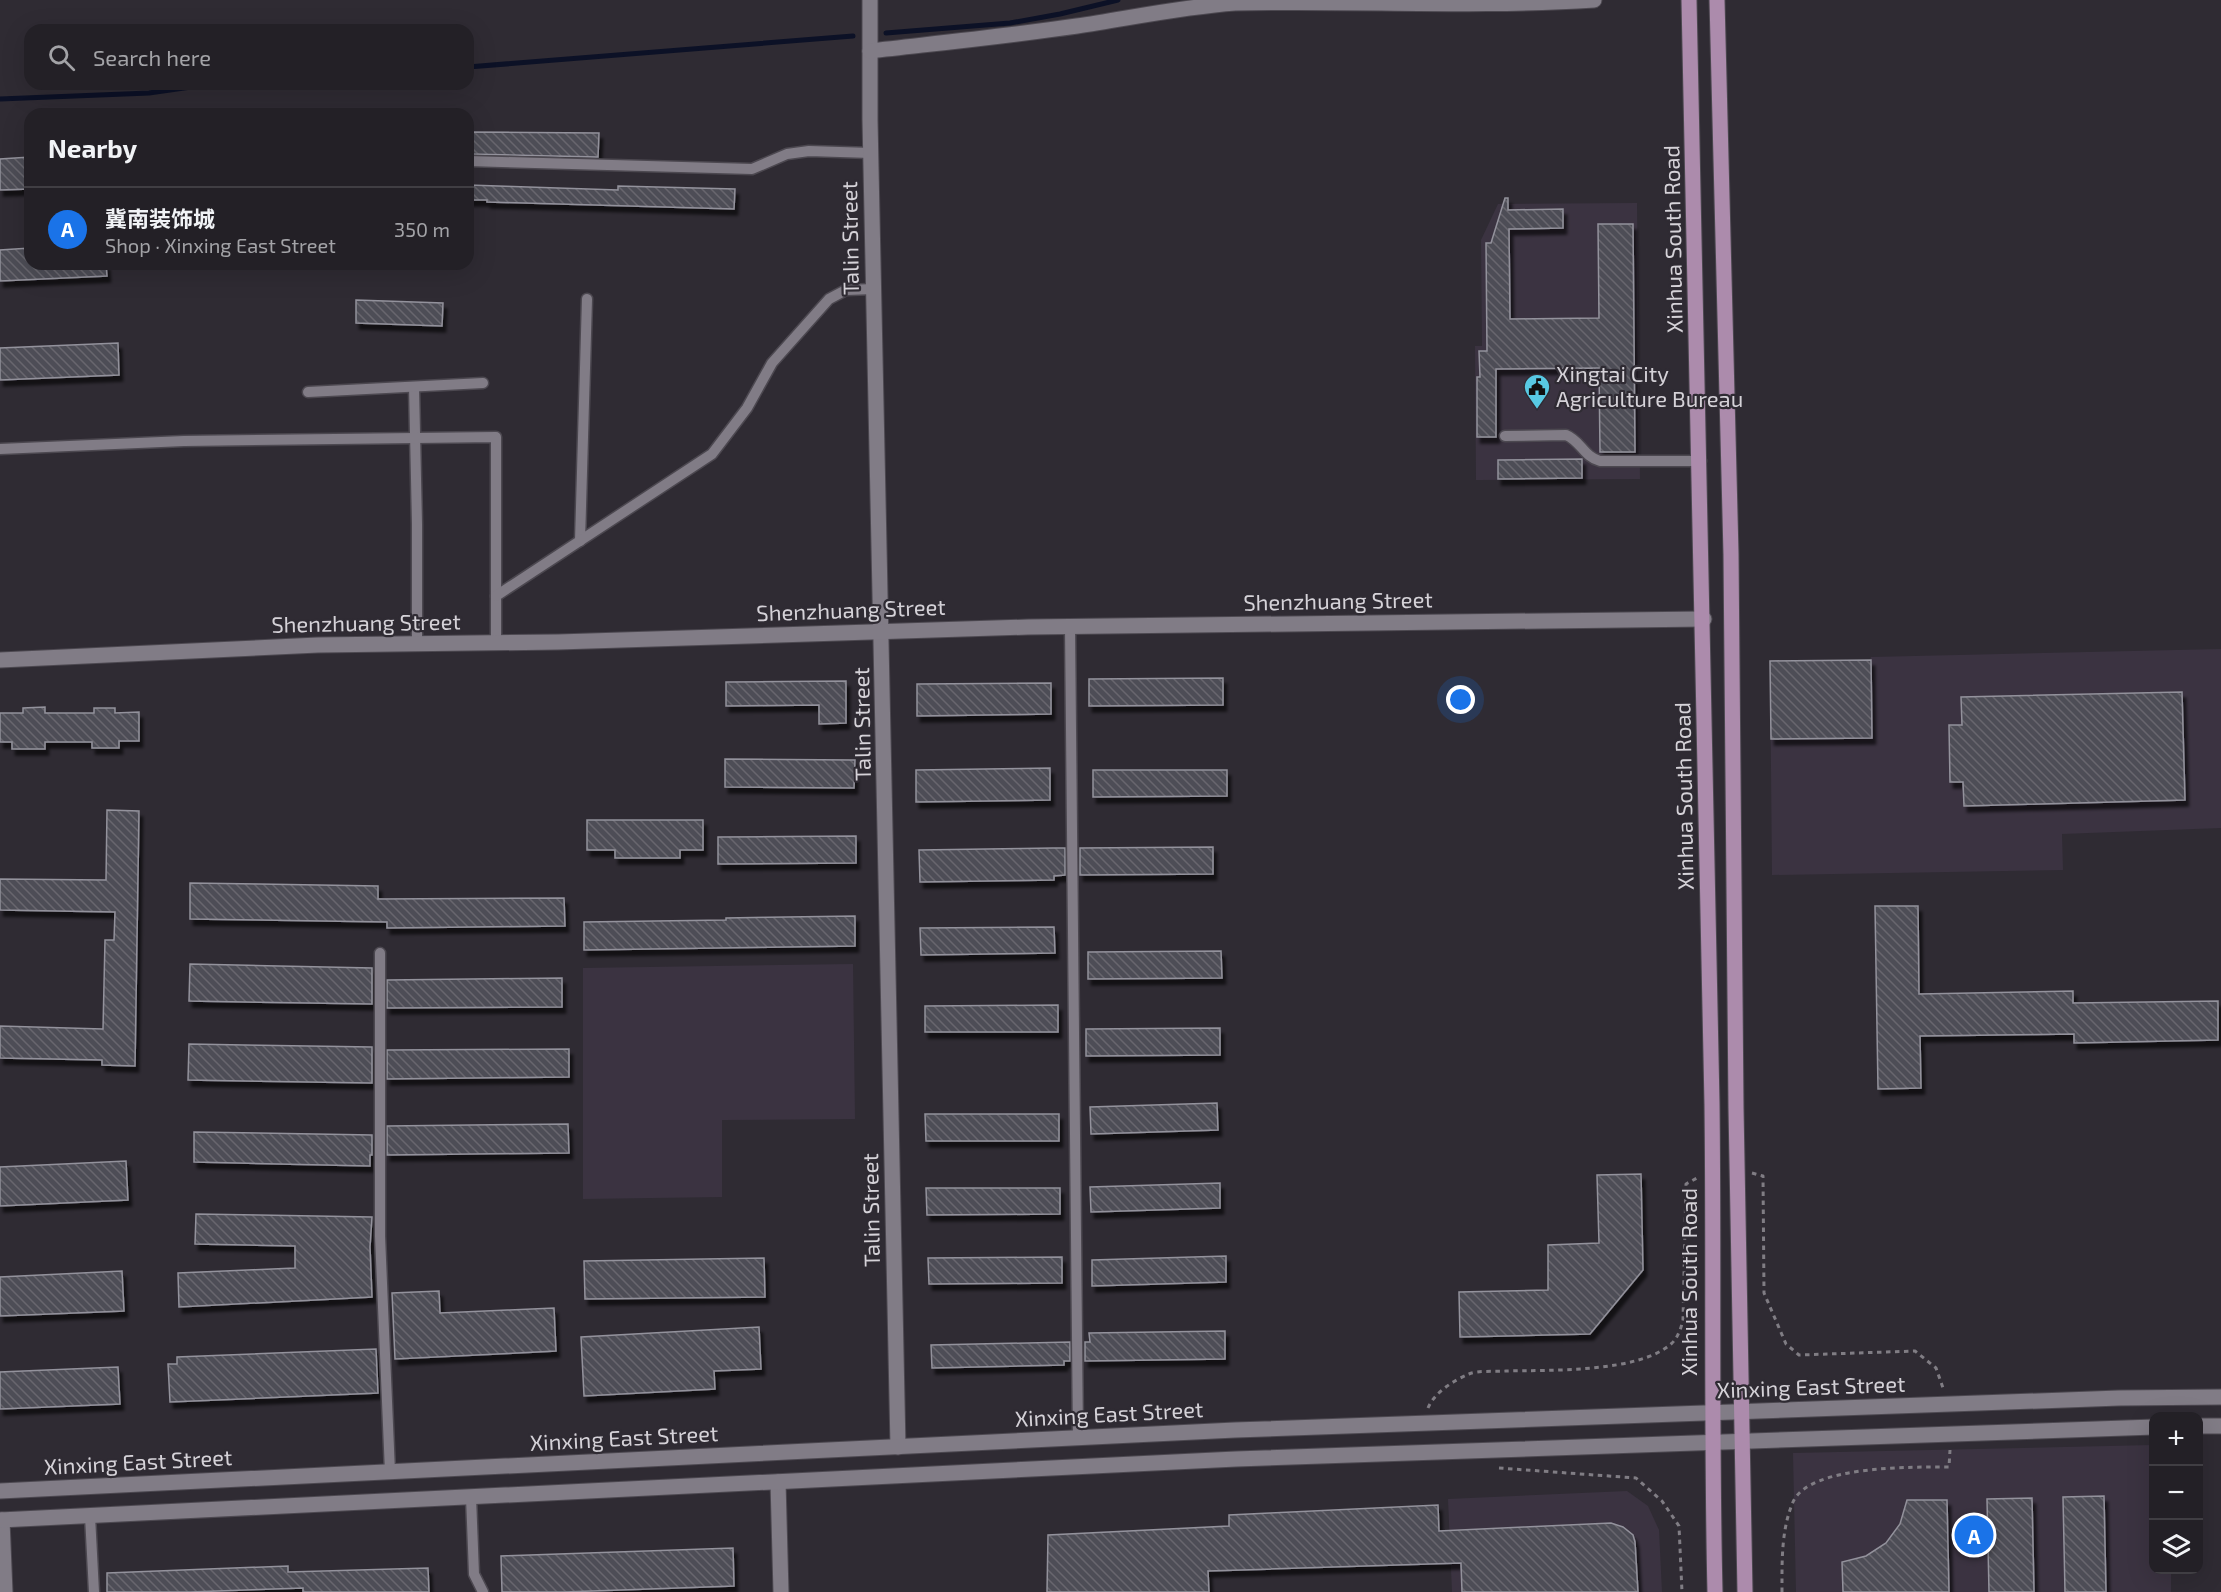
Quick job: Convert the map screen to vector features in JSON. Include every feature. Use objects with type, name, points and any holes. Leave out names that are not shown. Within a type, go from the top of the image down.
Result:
[{"type":"main road","name":"Talin Street","points":[[870,0],[871,153],[898,1447]]},
{"type":"main road","points":[[870,51],[1077,26],[1187,8],[1234,3],[1288,0],[1547,3],[1594,0]]},
{"type":"main road","name":"Xinhua South Road","points":[[1689,0],[1704,619],[1715,1592]]},
{"type":"main road","points":[[1717,0],[1731,554],[1744,1592]]},
{"type":"main road","name":"Shenzhuang Street","points":[[0,660],[318,645],[496,643],[1070,627],[1704,619]]},
{"type":"main road","name":"Xinxing East Street","points":[[0,1491],[1422,1423],[1949,1404],[2221,1397]]},
{"type":"main road","points":[[2203,1426],[2221,1426]]},
{"type":"main road","points":[[5,1592],[1,1520],[1225,1460],[2149,1427]]},
{"type":"main road","points":[[778,1482],[782,1592]]},
{"type":"lane","points":[[474,161],[752,169],[787,154],[809,151],[871,153]]},
{"type":"lane","points":[[496,596],[712,454],[747,408],[772,363],[829,298],[846,290],[874,289]]},
{"type":"lane","points":[[580,542],[587,299]]},
{"type":"lane","points":[[308,392],[483,383]]},
{"type":"lane","points":[[414,387],[417,644]]},
{"type":"lane","points":[[1505,436],[1566,435],[1575,438],[1592,459],[1600,461],[1701,461]]},
{"type":"lane","points":[[0,449],[184,441],[496,437],[496,643]]},
{"type":"lane","points":[[1070,627],[1078,1438]]},
{"type":"lane","points":[[380,953],[380,1236],[390,1472]]},
{"type":"lane","points":[[471,1497],[474,1574],[483,1592]]},
{"type":"lane","points":[[90,1516],[94,1592]]},
{"type":"path","points":[[1737,1168],[1763,1176],[1764,1293],[1786,1344],[1798,1355],[1915,1351],[1936,1368],[1949,1404]]},
{"type":"path","points":[[1422,1423],[1432,1397],[1471,1373],[1592,1368],[1620,1364],[1653,1355],[1671,1344],[1678,1335],[1683,1320],[1686,1184],[1712,1170]]},
{"type":"path","points":[[1782,1592],[1785,1527],[1794,1500],[1804,1488],[1827,1477],[1848,1472],[1949,1467],[1952,1433]]},
{"type":"path","points":[[1492,1467],[1579,1476],[1636,1478],[1662,1501],[1679,1526],[1682,1592]]},
{"type":"shaded area","points":[[1637,203],[1640,479],[1476,480],[1475,346],[1482,346],[1481,240],[1498,204]]},
{"type":"shaded area","points":[[2221,649],[2221,828],[2062,834],[2063,870],[1772,875],[1770,661]]},
{"type":"shaded area","points":[[853,964],[855,1119],[722,1120],[722,1197],[583,1199],[583,968]]},
{"type":"shaded area","points":[[2149,1445],[2149,1574],[2171,1574],[2171,1592],[1796,1592],[1793,1453]]},
{"type":"shaded area","points":[[1627,1491],[1648,1506],[1659,1530],[1662,1592],[1452,1592],[1448,1499]]},
{"type":"building","points":[[474,132],[599,133],[598,157],[474,154]]},
{"type":"building","points":[[24,157],[24,189],[0,190],[0,159]]},
{"type":"building","points":[[474,185],[618,190],[618,186],[735,189],[734,209],[487,202],[487,200],[474,200]]},
{"type":"building","points":[[1505,198],[1508,198],[1508,210],[1563,209],[1563,228],[1509,229],[1510,319],[1599,318],[1598,224],[1633,224],[1635,452],[1600,452],[1599,368],[1496,369],[1496,437],[1477,437],[1479,351],[1487,351],[1486,243],[1491,243]]},
{"type":"building","points":[[24,248],[24,270],[106,270],[107,276],[0,281],[0,250]]},
{"type":"building","points":[[356,300],[443,303],[442,326],[356,323]]},
{"type":"building","points":[[118,343],[119,375],[0,380],[0,348]]},
{"type":"building","points":[[1582,459],[1582,478],[1498,479],[1498,460]]},
{"type":"building","points":[[1871,660],[1872,738],[1771,739],[1770,661]]},
{"type":"building","points":[[1223,678],[1223,705],[1089,706],[1089,679]]},
{"type":"building","points":[[846,681],[846,723],[819,724],[819,705],[726,706],[726,682]]},
{"type":"building","points":[[1051,683],[1051,714],[917,716],[917,684]]},
{"type":"building","points":[[2182,692],[2185,800],[1964,806],[1963,782],[1950,782],[1949,725],[1962,725],[1961,697]]},
{"type":"building","points":[[45,707],[45,713],[94,713],[94,708],[115,708],[115,713],[139,712],[139,741],[119,741],[119,748],[92,748],[92,742],[45,742],[45,749],[12,749],[12,742],[0,742],[0,713],[23,713],[23,708]]},
{"type":"building","points":[[725,759],[855,760],[854,788],[725,787]]},
{"type":"building","points":[[1050,768],[1050,800],[916,802],[916,770]]},
{"type":"building","points":[[1093,770],[1227,770],[1227,796],[1093,797]]},
{"type":"building","points":[[107,810],[139,811],[135,1066],[102,1065],[102,1060],[0,1058],[0,1026],[103,1029],[105,940],[114,940],[115,912],[0,910],[0,879],[106,880]]},
{"type":"building","points":[[587,820],[703,820],[703,850],[680,850],[680,858],[615,858],[615,850],[587,850]]},
{"type":"building","points":[[856,836],[856,863],[718,864],[718,837]]},
{"type":"building","points":[[1213,847],[1213,874],[1080,875],[1080,848]]},
{"type":"building","points":[[1065,848],[1065,875],[1054,876],[1054,880],[920,882],[919,850]]},
{"type":"building","points":[[190,883],[378,886],[378,899],[564,898],[565,926],[387,928],[387,922],[190,919]]},
{"type":"building","points":[[1875,906],[1918,906],[1919,994],[2073,991],[2073,1003],[2218,1001],[2218,1040],[2074,1043],[2074,1034],[1920,1036],[1921,1088],[1878,1089]]},
{"type":"building","points":[[855,916],[855,946],[584,950],[584,922]]},
{"type":"building","points":[[1054,927],[1055,953],[921,955],[920,928]]},
{"type":"building","points":[[1221,951],[1222,978],[1088,979],[1088,952]]},
{"type":"building","points":[[190,964],[372,968],[372,1004],[189,1001]]},
{"type":"building","points":[[562,978],[562,1007],[387,1008],[387,980]]},
{"type":"building","points":[[1058,1005],[1058,1032],[925,1032],[925,1006]]},
{"type":"building","points":[[1220,1028],[1220,1055],[1086,1056],[1086,1029]]},
{"type":"building","points":[[189,1044],[372,1047],[372,1083],[188,1080]]},
{"type":"building","points":[[569,1049],[569,1077],[387,1079],[387,1050]]},
{"type":"building","points":[[1217,1103],[1218,1130],[1091,1134],[1090,1107]]},
{"type":"building","points":[[925,1114],[1059,1114],[1059,1141],[926,1141]]},
{"type":"building","points":[[568,1124],[569,1153],[387,1155],[387,1126]]},
{"type":"building","points":[[194,1132],[372,1135],[372,1155],[370,1155],[370,1166],[194,1162]]},
{"type":"building","points":[[126,1161],[128,1200],[0,1206],[0,1167]]},
{"type":"building","points":[[1641,1174],[1643,1270],[1590,1334],[1460,1337],[1459,1292],[1548,1290],[1548,1245],[1599,1243],[1597,1175]]},
{"type":"building","points":[[1220,1183],[1220,1208],[1091,1212],[1090,1187]]},
{"type":"building","points":[[926,1188],[1060,1188],[1060,1214],[927,1215]]},
{"type":"building","points":[[196,1214],[372,1217],[370,1247],[372,1297],[179,1307],[178,1273],[295,1268],[295,1246],[195,1244]]},
{"type":"building","points":[[1226,1256],[1226,1282],[1092,1286],[1092,1260]]},
{"type":"building","points":[[1062,1257],[1062,1283],[929,1284],[928,1258]]},
{"type":"building","points":[[764,1258],[765,1297],[585,1299],[584,1261]]},
{"type":"building","points":[[122,1271],[124,1311],[0,1316],[0,1277]]},
{"type":"building","points":[[439,1291],[440,1313],[554,1308],[556,1351],[395,1359],[392,1293]]},
{"type":"building","points":[[759,1327],[761,1369],[714,1371],[715,1389],[584,1396],[581,1337]]},
{"type":"building","points":[[1225,1331],[1225,1359],[1085,1361],[1085,1342],[1090,1342],[1089,1333]]},
{"type":"building","points":[[1070,1342],[1070,1361],[1064,1361],[1064,1365],[932,1368],[931,1345]]},
{"type":"building","points":[[376,1349],[378,1393],[170,1402],[168,1364],[177,1364],[177,1357]]},
{"type":"building","points":[[118,1367],[120,1404],[0,1409],[0,1372]]},
{"type":"building","points":[[2104,1496],[2106,1592],[2065,1592],[2063,1497]]},
{"type":"building","points":[[2032,1498],[2034,1592],[1989,1592],[1987,1499]]},
{"type":"building","points":[[1907,1500],[1947,1500],[1949,1592],[1843,1592],[1842,1562],[1866,1556],[1886,1543],[1900,1524]]},
{"type":"building","points":[[1438,1505],[1439,1531],[1611,1523],[1623,1527],[1633,1535],[1635,1542],[1638,1592],[1462,1592],[1461,1563],[1208,1571],[1209,1592],[1047,1592],[1048,1535],[1229,1526],[1229,1515]]},
{"type":"building","points":[[733,1548],[734,1586],[502,1592],[501,1556]]},
{"type":"building","points":[[288,1566],[288,1572],[428,1568],[429,1592],[303,1592],[303,1588],[107,1592],[107,1573]]},
{"type":"waterway","points":[[886,33],[1010,23],[1118,0]]},
{"type":"waterway","points":[[474,67],[853,36]]},
{"type":"waterway","points":[[0,99],[149,93],[170,90]]},
{"type":"place","name":"Xingtai City Agriculture Bureau","points":[[1537,410]]},
{"type":"place","name":"冀南装饰城","points":[[1974,1535]]}]
